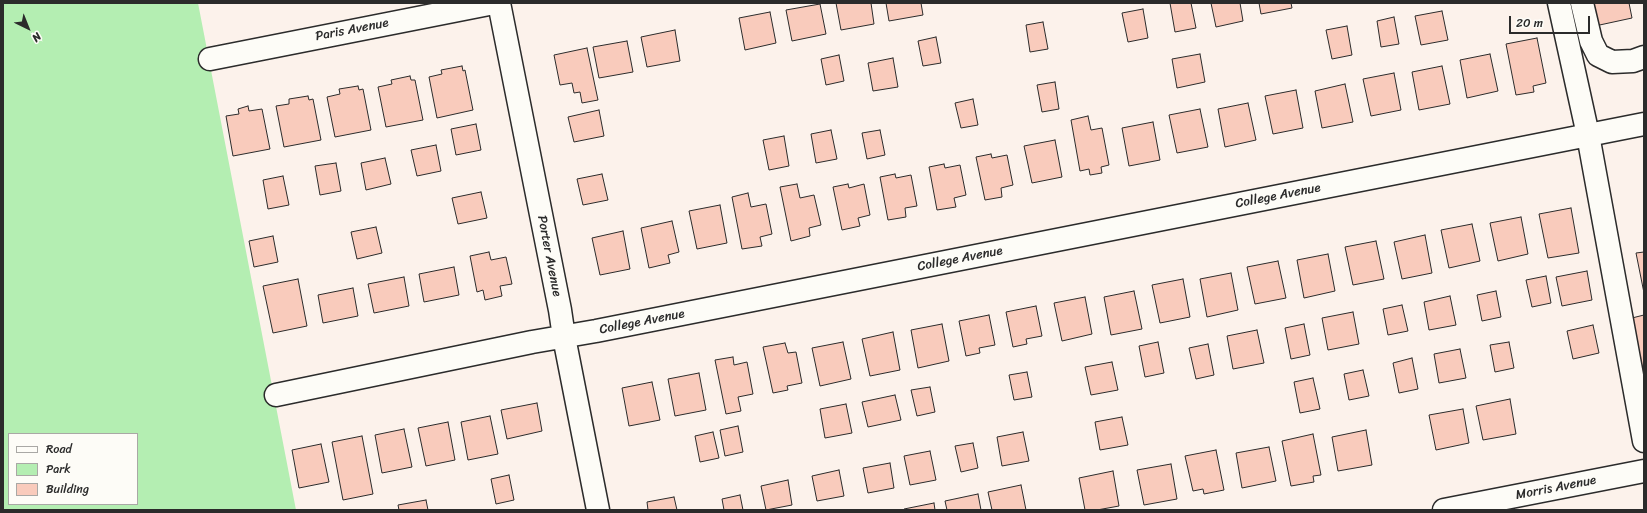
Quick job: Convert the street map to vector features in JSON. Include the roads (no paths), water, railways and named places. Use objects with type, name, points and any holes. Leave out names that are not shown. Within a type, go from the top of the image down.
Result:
[{"type":"street","name":"Paris Avenue","points":[[210,59],[494,3]]},
{"type":"street","name":"Porter Avenue","points":[[498,3],[560,310],[598,510]]},
{"type":"street","points":[[1559,3],[1588,135],[1644,441]]},
{"type":"street","points":[[1582,3],[1591,41],[1598,55],[1612,62],[1633,61],[1644,57]]},
{"type":"street","name":"College Avenue","points":[[276,395],[532,342],[564,337],[1644,124]]},
{"type":"street","name":"Morris Avenue","points":[[1444,510],[1644,471]]}]
